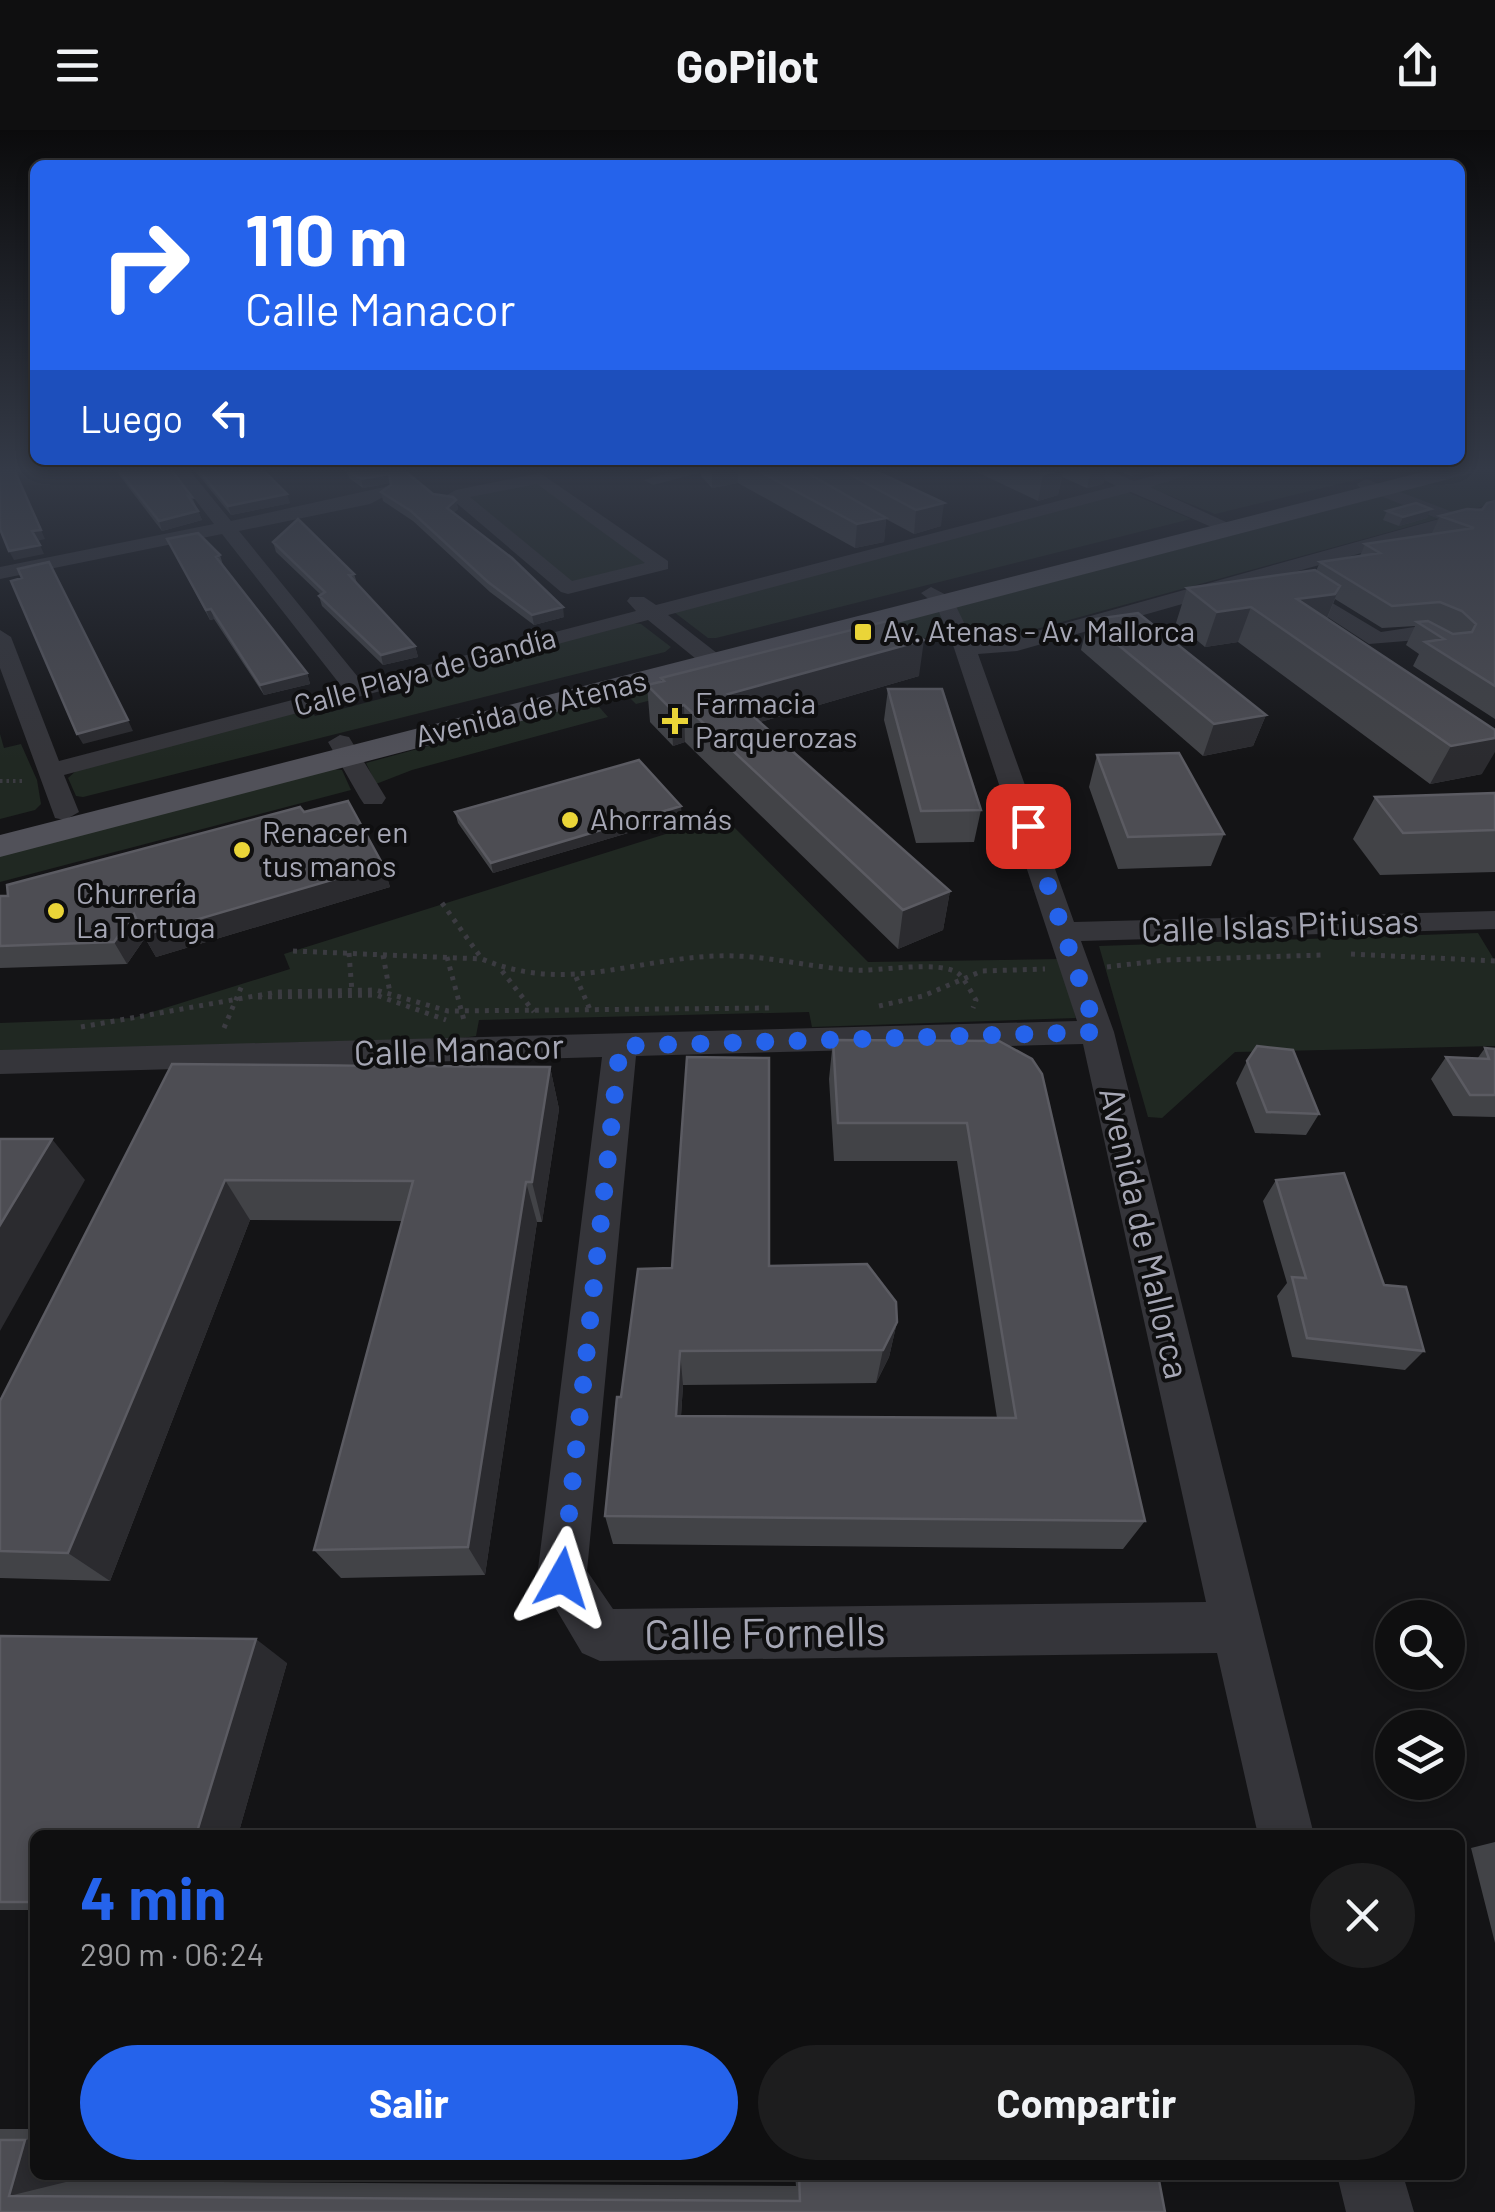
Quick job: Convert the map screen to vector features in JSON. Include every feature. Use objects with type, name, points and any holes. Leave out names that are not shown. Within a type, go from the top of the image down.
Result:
[{"type":"main road","name":"Avenida de Atenas","points":[[0,846],[344,749],[1070,564]]},
{"type":"main road","name":"Avenida de Atenas","points":[[0,829],[344,749]]},
{"type":"street","points":[[0,574],[48,564]]},
{"type":"street","points":[[254,564],[356,690]]},
{"type":"street","points":[[539,564],[568,588],[660,564]]},
{"type":"street","name":"Calle Playa de Gandía","points":[[44,776],[837,564]]},
{"type":"street","points":[[965,648],[1009,646],[1295,564]]},
{"type":"street","points":[[1270,571],[1377,639],[1421,633],[1449,648]]},
{"type":"street","points":[[608,578],[707,656]]},
{"type":"street","name":"Avenida de Mallorca","points":[[938,598],[965,648],[1066,932],[1097,1032],[1234,1628],[1285,1830]]},
{"type":"street","points":[[0,636],[44,776],[65,812]]},
{"type":"street","points":[[344,749],[373,798]]},
{"type":"street","name":"Calle Islas Pitiusas","points":[[1066,932],[1493,924]]},
{"type":"street","name":"Calle Manacor","points":[[0,1062],[601,1024],[1097,1032]]},
{"type":"street","name":"Calle Fornells","points":[[601,1024],[562,1578],[600,1634],[1234,1628]]},
{"type":"street","points":[[1371,2180],[1380,2212]]},
{"type":"path","points":[[0,781],[44,776]]},
{"type":"path","points":[[442,903],[482,959],[501,970],[538,1019]]},
{"type":"path","points":[[293,951],[482,959]]},
{"type":"path","points":[[349,953],[352,993]]},
{"type":"path","points":[[876,1009],[964,984],[982,971],[1337,954],[1495,961]]},
{"type":"path","points":[[383,955],[391,997]]},
{"type":"path","points":[[501,970],[576,976],[658,960],[718,956],[857,970],[941,968],[960,974],[976,1000],[970,1012]]},
{"type":"path","points":[[447,957],[466,1027]]},
{"type":"path","points":[[576,976],[601,1024]]},
{"type":"path","points":[[223,1029],[243,983]]},
{"type":"path","points":[[75,1028],[122,1023],[260,992],[352,993],[391,997],[448,1011],[532,1010],[601,1024],[778,1008]]},
{"type":"path","points":[[237,997],[282,1001],[352,993]]},
{"type":"path","points":[[391,997],[476,1031]]},
{"type":"shaded area","points":[[550,564],[648,564],[573,583]]},
{"type":"shaded area","points":[[855,564],[1011,564],[716,638],[708,638],[674,612]]},
{"type":"shaded area","points":[[1121,564],[1272,564],[992,641],[895,637],[636,704],[625,693]]},
{"type":"shaded area","points":[[631,623],[641,624],[671,647],[665,652],[83,797],[76,796],[68,778],[77,770],[309,708],[315,716],[414,690],[409,682]]},
{"type":"shaded area","points":[[594,701],[608,717],[412,770],[376,784],[366,763]]},
{"type":"shaded area","points":[[0,734],[4,748],[21,744],[37,780],[41,804],[35,810],[0,819]]},
{"type":"shaded area","points":[[333,769],[342,770],[351,790],[0,882],[0,856]]},
{"type":"shaded area","points":[[723,816],[868,962],[1060,959],[1076,1018],[812,1027],[809,1012],[479,1020],[476,1036],[462,1038],[0,1051],[0,1023],[133,1018],[290,969],[284,954]]},
{"type":"shaded area","points":[[1478,933],[1495,961],[1495,1046],[1235,1052],[1162,1118],[1148,1117],[1099,946]]},
{"type":"building","points":[[50,564],[128,720],[77,734],[11,581],[22,578],[18,569]]},
{"type":"building","points":[[181,564],[222,564],[307,673],[260,685],[211,609],[206,610]]},
{"type":"building","points":[[296,564],[344,564],[354,574],[349,575],[415,646],[381,655],[319,596],[325,592]]},
{"type":"building","points":[[469,564],[518,564],[563,607],[532,615]]},
{"type":"building","points":[[1324,564],[1495,564],[1495,686],[1425,642],[1444,639],[1417,622],[1428,621],[1453,634],[1472,632],[1476,624],[1462,611],[1440,602],[1392,606]]},
{"type":"building","points":[[1315,570],[1340,586],[1335,594],[1297,599],[1495,730],[1495,738],[1451,746],[1251,607],[1217,612],[1187,588]]},
{"type":"building","points":[[1138,613],[1266,715],[1214,724],[1088,620]]},
{"type":"building","points":[[891,620],[924,640],[728,694],[950,891],[903,910],[684,705],[671,709],[647,685],[664,681],[661,678]]},
{"type":"building","points":[[888,689],[942,689],[981,810],[921,811]]},
{"type":"building","points":[[1179,753],[1224,834],[1128,837],[1097,755]]},
{"type":"building","name":"Ahorramás","points":[[639,760],[681,806],[491,863],[455,812]]},
{"type":"building","points":[[1495,793],[1495,830],[1403,833],[1375,797]]},
{"type":"building","points":[[348,801],[383,865],[144,935],[134,914],[114,942],[0,946],[0,896],[8,896],[7,885],[300,807],[304,812]]},
{"type":"building","points":[[833,1040],[999,1041],[1032,1059],[1042,1074],[1145,1521],[605,1516],[617,1397],[621,1397],[638,1269],[672,1268],[687,1057],[769,1058],[769,1266],[867,1264],[896,1302],[897,1322],[883,1350],[680,1351],[676,1416],[1016,1418],[967,1123],[838,1123]]},
{"type":"building","points":[[1257,1046],[1293,1050],[1319,1114],[1267,1112],[1247,1061]]},
{"type":"building","points":[[1485,1048],[1495,1049],[1495,1095],[1470,1095],[1446,1057],[1489,1059]]},
{"type":"building","points":[[172,1064],[550,1067],[532,1182],[526,1182],[468,1547],[314,1550],[413,1181],[225,1180],[68,1553],[0,1551],[0,1401]]},
{"type":"building","points":[[0,1139],[52,1139],[0,1225]]},
{"type":"building","points":[[1344,1173],[1384,1285],[1406,1287],[1424,1351],[1307,1338],[1292,1277],[1306,1278],[1276,1180]]},
{"type":"building","points":[[0,1636],[256,1639],[198,1830],[30,1830],[30,1902],[0,1902]]},
{"type":"building","points":[[0,2140],[25,2140],[9,2196],[800,2201],[799,2180],[1159,2180],[1165,2212],[0,2212]]},
{"type":"place","name":"Av. Atenas - Av. Mallorca","points":[[863,632]]},
{"type":"place","name":"Farmacia Parquerozas","points":[[675,721]]},
{"type":"place","name":"Ahorramás","points":[[570,820]]},
{"type":"place","name":"Renacer en tus manos","points":[[242,850]]},
{"type":"place","name":"Churrería La Tortuga","points":[[56,911]]},
{"type":"route","points":[[562,1578],[620,1046],[1097,1032],[1028,826]]}]
